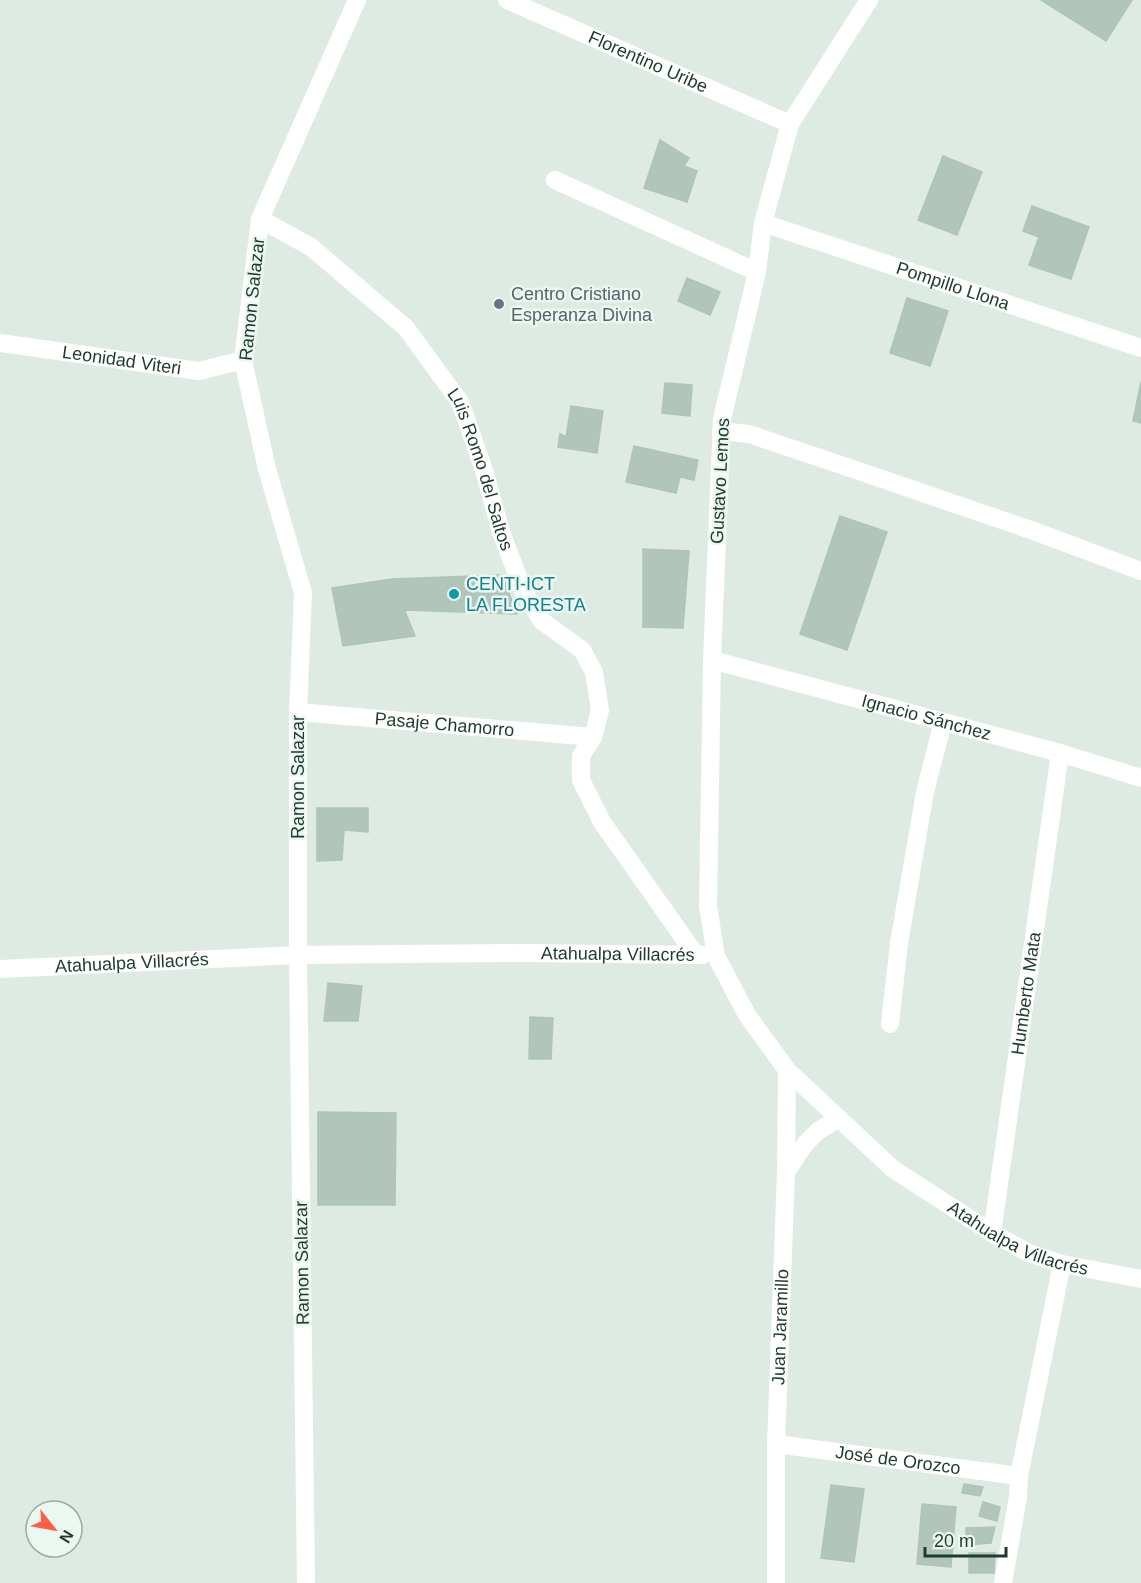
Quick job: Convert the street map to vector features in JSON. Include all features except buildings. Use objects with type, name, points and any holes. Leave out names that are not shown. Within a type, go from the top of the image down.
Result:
[{"type":"street","name":"Ramon Salazar","points":[[306,1583],[297,712],[303,593],[267,469],[243,360],[260,219],[357,0]]},
{"type":"street","name":"Florentino Uribe","points":[[507,0],[790,124]]},
{"type":"street","name":"Gustavo Lemos","points":[[716,956],[708,906],[712,660],[722,419],[757,272],[763,223],[790,124],[869,0]]},
{"type":"street","points":[[555,180],[757,272]]},
{"type":"street","name":"Luis Romo del Saltos","points":[[260,219],[311,247],[406,328],[460,402],[484,470],[501,532],[523,590],[542,621],[582,650],[594,672],[600,710],[593,737],[581,756],[581,780],[602,822],[694,954]]},
{"type":"street","name":"Pompillo Llona","points":[[763,223],[1141,348]]},
{"type":"street","name":"Leonidad Viteri","points":[[0,343],[199,371],[243,360]]},
{"type":"street","points":[[721,431],[749,434],[1031,530],[1141,571]]},
{"type":"street","name":"Ignacio Sánchez","points":[[712,660],[1060,753],[1141,778]]},
{"type":"street","name":"Pasaje Chamorro","points":[[297,712],[593,737]]},
{"type":"street","points":[[890,1024],[899,943],[925,792],[943,722]]},
{"type":"street","name":"Humberto Mata","points":[[992,1233],[1060,753]]},
{"type":"street","name":"Atahualpa Villacrés","points":[[0,969],[298,955],[524,952],[716,956],[747,1015],[787,1070],[893,1169],[992,1233],[1029,1253],[1062,1264],[1141,1279]]},
{"type":"street","name":"Juan Jaramillo","points":[[776,1583],[776,1444],[786,1172],[787,1070]]},
{"type":"street","points":[[786,1172],[805,1144],[818,1131],[838,1118]]},
{"type":"street","points":[[1002,1583],[1018,1497],[1019,1476],[1062,1264]]},
{"type":"street","name":"José de Orozco","points":[[776,1444],[1019,1476]]},
{"type":"place","name":"Centro Cristiano Esperanza Divina","points":[[499,304]]},
{"type":"place","name":"CENTI-ICT LA FLORESTA","points":[[454,594]]}]
